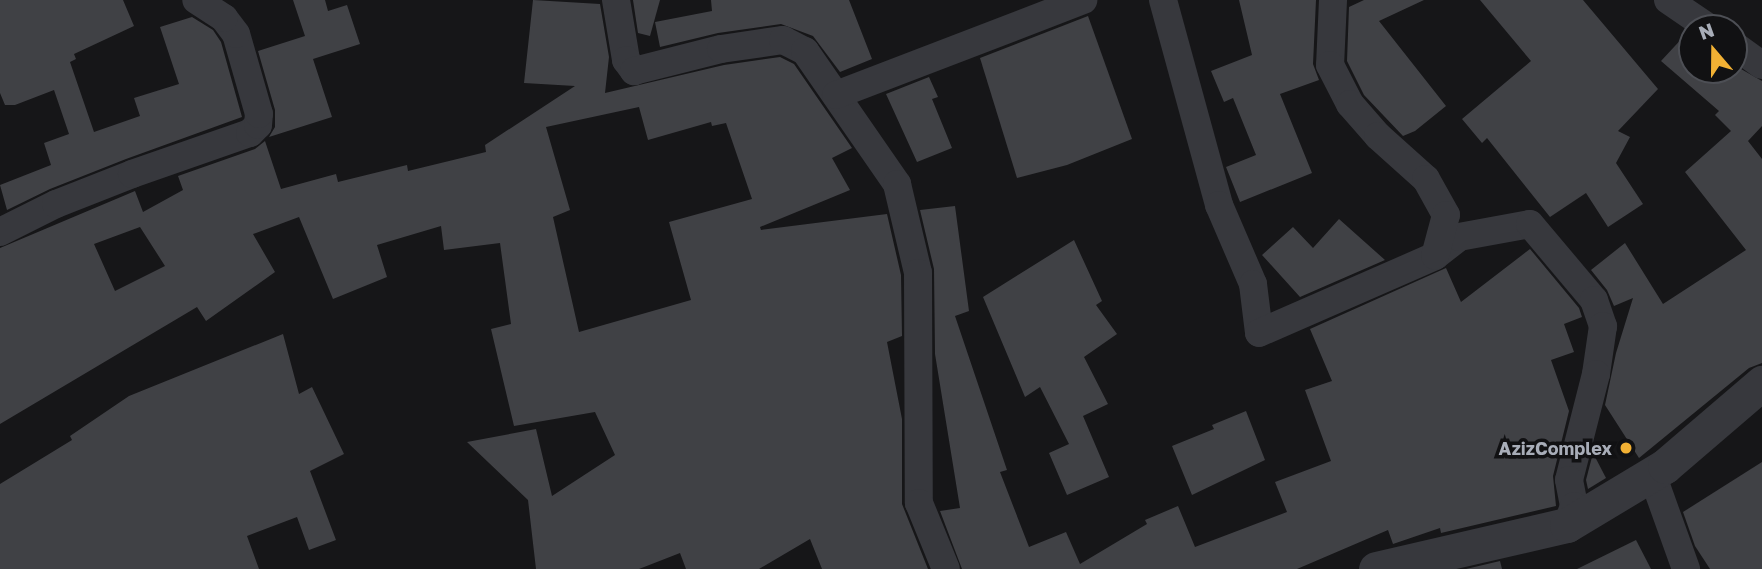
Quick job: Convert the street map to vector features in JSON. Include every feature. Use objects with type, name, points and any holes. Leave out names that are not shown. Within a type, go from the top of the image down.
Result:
[{"type":"street","points":[[0,232],[56,204],[250,133],[258,125],[258,114],[236,34],[225,18],[196,0]]},
{"type":"street","points":[[615,0],[626,60],[634,71],[721,49],[783,40],[805,51],[897,184],[918,273],[919,503],[946,569]]},
{"type":"street","points":[[836,96],[1083,0]]},
{"type":"street","points":[[1163,0],[1219,205],[1253,284],[1259,333],[1435,256],[1459,237],[1530,224],[1594,300],[1604,326],[1596,374],[1569,480],[1574,506],[1567,525]]},
{"type":"street","points":[[1333,0],[1330,65],[1350,104],[1378,136],[1426,179],[1446,215],[1435,256]]},
{"type":"street","points":[[1668,0],[1688,14]]},
{"type":"street","points":[[1376,569],[1567,525],[1652,474],[1762,383]]},
{"type":"street","points":[[1652,474],[1686,569]]},
{"type":"building","points":[[0,0],[123,0],[134,26],[74,54],[76,59],[70,62],[94,132],[140,116],[134,98],[179,84],[160,27],[192,17],[213,30],[221,42],[242,117],[50,189],[7,210],[0,185],[51,165],[44,143],[69,134],[54,90],[15,105],[5,105],[0,93]]},
{"type":"building","points":[[293,0],[325,0],[328,11],[347,5],[360,44],[313,59],[332,117],[269,137],[275,127],[275,110],[258,51],[305,36]]},
{"type":"building","points":[[533,0],[600,4],[609,57],[605,93],[724,65],[780,57],[794,64],[852,148],[832,158],[850,190],[760,227],[761,230],[887,214],[901,275],[902,336],[887,342],[902,419],[902,504],[928,569],[822,569],[810,539],[759,569],[686,569],[680,553],[639,569],[536,569],[528,500],[467,442],[536,429],[552,496],[615,455],[595,412],[514,426],[491,329],[511,324],[500,243],[444,250],[441,226],[377,245],[387,277],[333,299],[299,217],[253,234],[275,272],[206,321],[197,307],[0,424],[0,248],[135,191],[143,212],[183,190],[178,176],[255,149],[265,141],[281,189],[336,174],[338,182],[407,165],[408,171],[486,152],[485,145],[575,86],[524,83]],"holes":[[[639,107],[648,140],[711,122],[712,126],[726,123],[752,199],[669,222],[691,300],[579,332],[553,217],[570,210],[546,127]],[[140,227],[165,266],[115,291],[94,244]]]},
{"type":"building","points":[[633,0],[660,0],[650,36],[638,33]]},
{"type":"building","points":[[711,0],[849,0],[872,59],[840,72],[813,36],[781,24],[718,33],[660,47],[655,22],[712,11]]},
{"type":"building","points":[[1239,0],[1316,0],[1313,64],[1319,80],[1280,94],[1312,173],[1240,202],[1226,167],[1256,155],[1233,98],[1224,102],[1211,71],[1252,55]]},
{"type":"building","points":[[1364,0],[1424,0],[1379,21],[1446,106],[1415,131],[1403,136],[1364,95],[1347,61],[1349,7]]},
{"type":"building","points":[[1480,0],[1583,0],[1658,89],[1618,131],[1630,137],[1616,163],[1643,204],[1608,227],[1586,193],[1550,217],[1487,138],[1482,143],[1462,119],[1531,61]]},
{"type":"building","points":[[1088,16],[1132,139],[1067,165],[1017,178],[980,58]]},
{"type":"building","points":[[1678,43],[1678,76],[1661,61]]},
{"type":"building","points":[[1748,73],[1762,81],[1762,126],[1748,141],[1762,159],[1762,363],[1749,368],[1639,458],[1605,405],[1616,353],[1633,298],[1614,306],[1607,290],[1591,270],[1625,243],[1663,304],[1746,250],[1685,172],[1731,131],[1715,115],[1719,111],[1688,84],[1748,84]]},
{"type":"building","points":[[929,77],[938,97],[932,99],[952,148],[917,162],[886,94]]},
{"type":"building","points":[[955,206],[969,311],[955,316],[1007,470],[1000,472],[1029,547],[1066,532],[1080,564],[1147,524],[1145,520],[1178,506],[1195,547],[1287,512],[1275,482],[1331,461],[1305,390],[1332,381],[1310,329],[1446,268],[1461,302],[1530,249],[1579,308],[1582,317],[1564,324],[1574,352],[1551,360],[1569,411],[1553,476],[1556,506],[1441,533],[1440,528],[1393,544],[1388,530],[1297,569],[962,569],[940,511],[960,508],[935,354],[934,269],[920,210]]},
{"type":"building","points":[[1339,219],[1385,260],[1300,297],[1262,255],[1293,227],[1313,248]]},
{"type":"building","points":[[1074,240],[1102,301],[1096,305],[1117,334],[1084,357],[1108,404],[1083,416],[1109,477],[1067,495],[1049,453],[1069,444],[1040,387],[1025,397],[983,297]]},
{"type":"building","points":[[283,334],[299,394],[312,387],[344,454],[310,471],[336,540],[309,550],[297,517],[247,536],[259,569],[0,569],[0,484],[72,440],[70,436],[129,396]]},
{"type":"building","points":[[1246,411],[1265,460],[1192,495],[1172,446],[1214,429],[1212,425]]},
{"type":"building","points":[[1593,453],[1606,478],[1588,489],[1586,480]]},
{"type":"building","points":[[1762,462],[1762,569],[1710,569],[1695,546],[1683,512]]},
{"type":"building","points":[[1636,540],[1651,569],[1577,569]]},
{"type":"building","points":[[1500,561],[1502,569],[1466,569]]},
{"type":"place","name":"AzizComplex","points":[[1626,448]]}]
